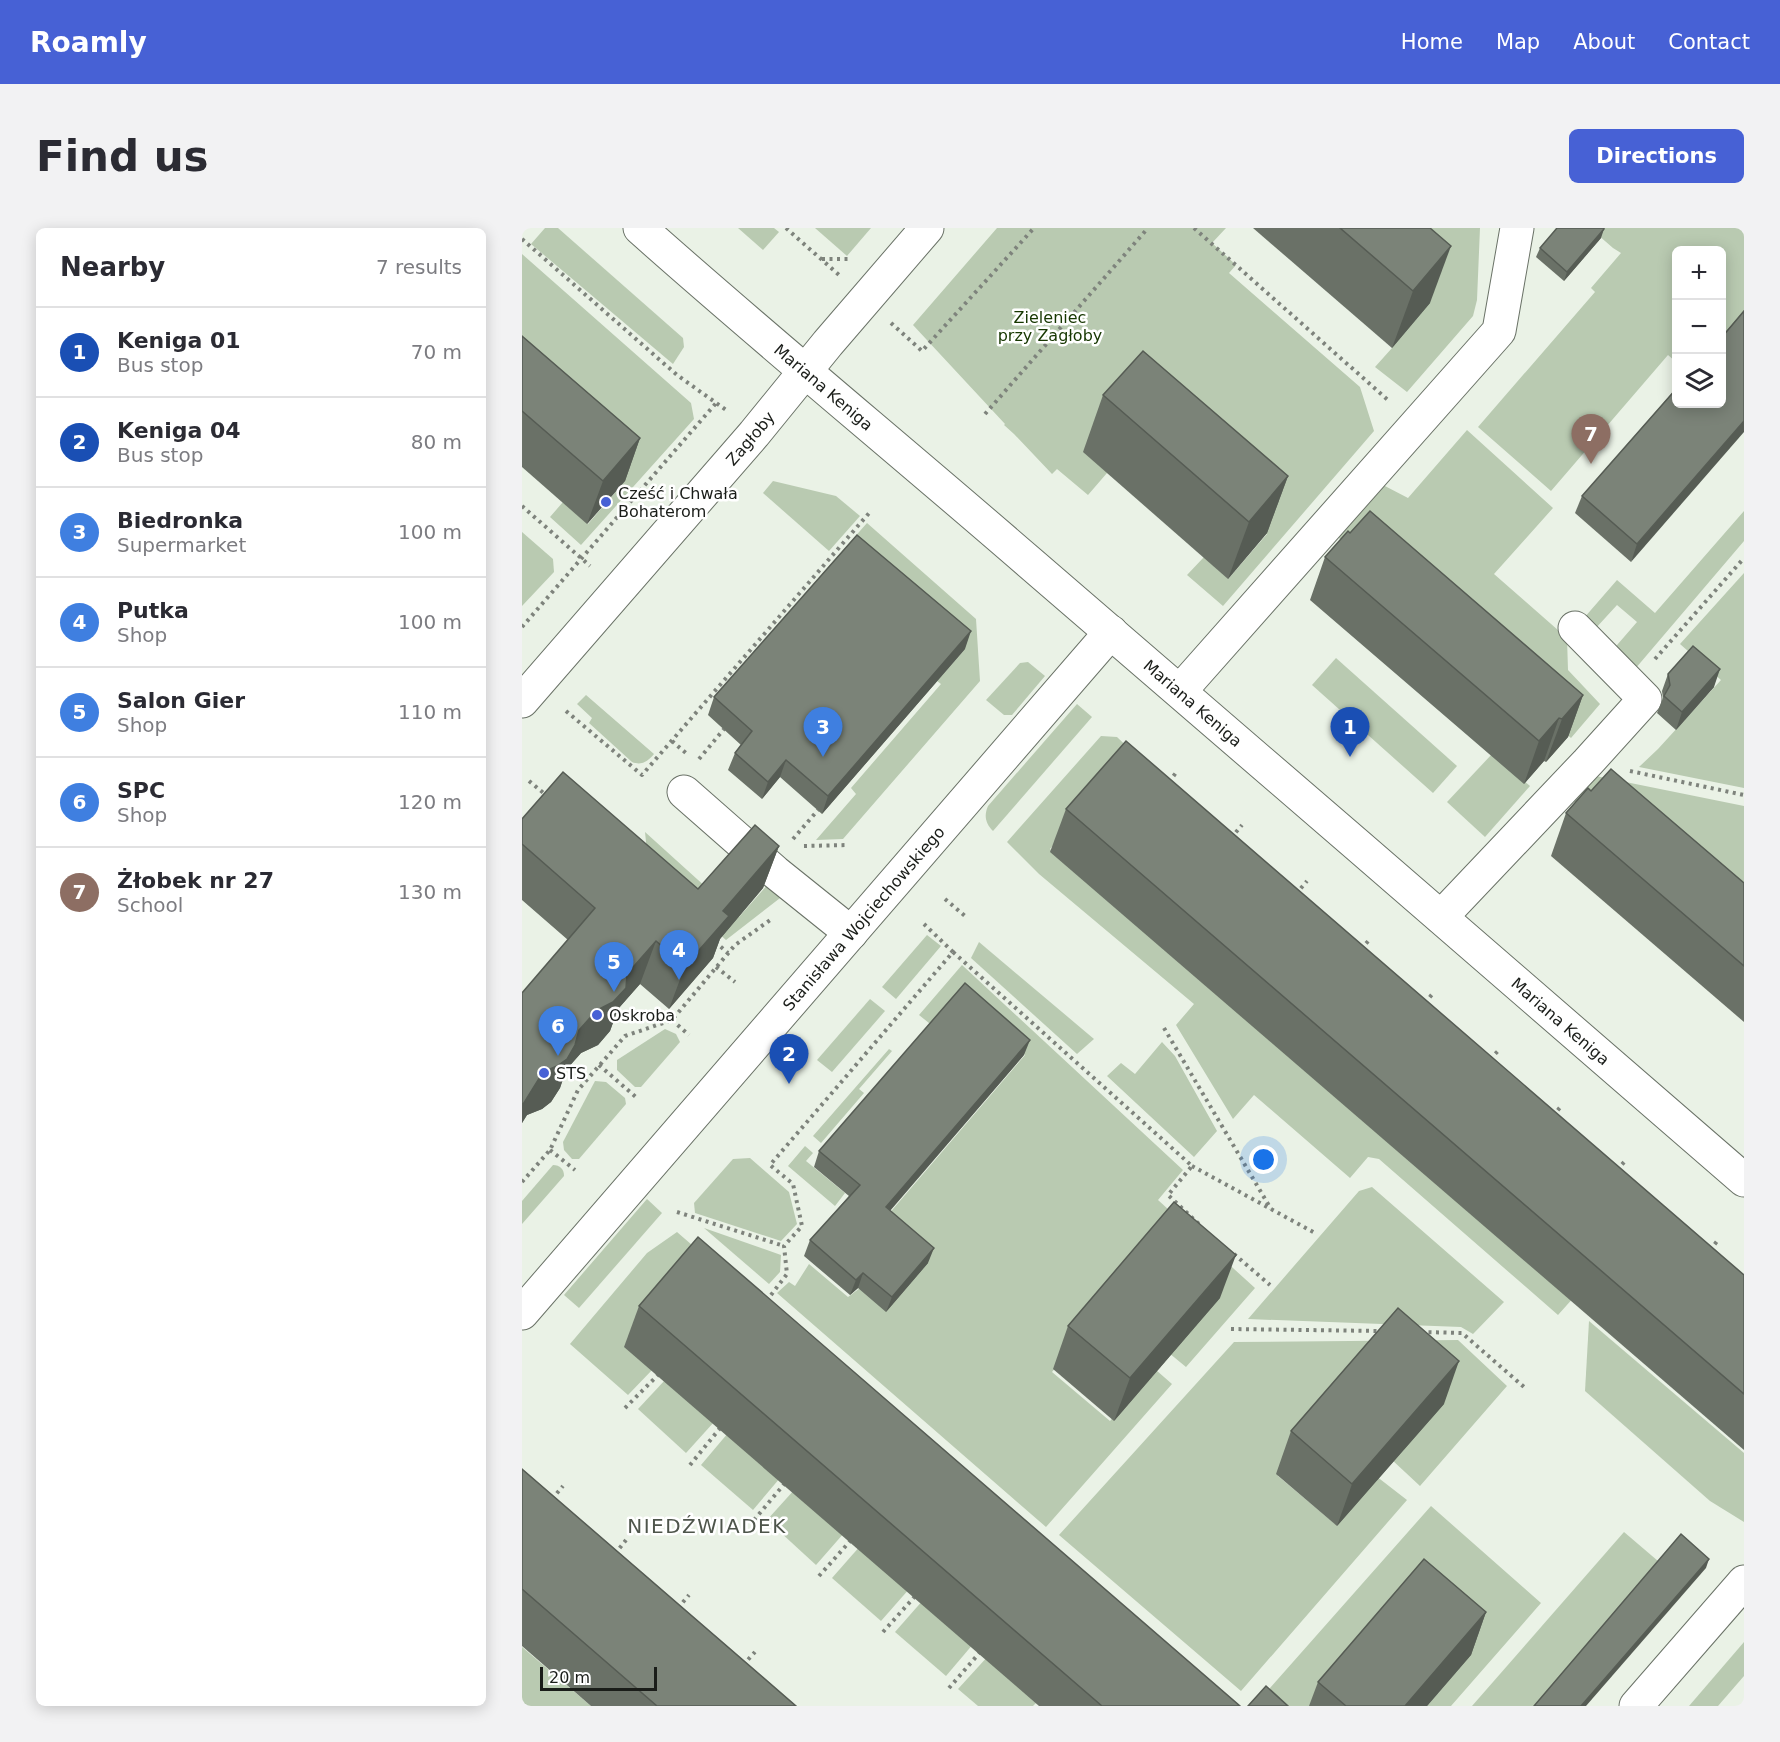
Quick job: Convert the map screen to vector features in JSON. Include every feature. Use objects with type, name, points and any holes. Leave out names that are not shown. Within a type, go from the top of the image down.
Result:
[{"type":"street","name":"Mariana Keniga","points":[[640,228],[731,309],[874,428],[1180,691],[1744,1180]]},
{"type":"street","name":"Zagłoby","points":[[522,701],[754,434],[927,228]]},
{"type":"street","points":[[1180,691],[1499,331],[1517,228]]},
{"type":"street","points":[[1441,917],[1645,699],[1575,628]]},
{"type":"street","name":"Stanisława Wojciechowskiego","points":[[522,1313],[1111,632]]},
{"type":"street","points":[[684,792],[775,872],[851,933]]},
{"type":"street","points":[[1636,1706],[1744,1582]]},
{"type":"path","points":[[786,228],[844,279]]},
{"type":"path","points":[[889,321],[922,351],[1034,228]]},
{"type":"path","points":[[985,414],[1148,228]]},
{"type":"path","points":[[1194,228],[1416,424]]},
{"type":"path","points":[[522,239],[677,375],[717,402],[522,627]]},
{"type":"path","points":[[522,506],[618,591]]},
{"type":"path","points":[[566,711],[642,775],[870,512]]},
{"type":"path","points":[[1631,687],[1744,558]]},
{"type":"path","points":[[696,762],[724,729]]},
{"type":"path","points":[[1588,762],[1744,795]]},
{"type":"path","points":[[1164,787],[1178,770]]},
{"type":"path","points":[[529,781],[547,796]]},
{"type":"path","points":[[795,836],[818,810]]},
{"type":"path","points":[[1228,841],[1242,825]]},
{"type":"path","points":[[1293,897],[1307,882]]},
{"type":"path","points":[[522,1182],[549,1150],[578,1090],[625,1036],[672,1020],[735,945],[805,896]]},
{"type":"path","points":[[945,899],[965,916]]},
{"type":"path","points":[[924,924],[1192,1166],[1315,1233]]},
{"type":"path","points":[[1357,953],[1371,938]]},
{"type":"path","points":[[711,939],[728,953]]},
{"type":"path","points":[[771,1294],[787,1274],[784,1246],[802,1227],[792,1184],[770,1165],[953,952]]},
{"type":"path","points":[[716,967],[735,982]]},
{"type":"path","points":[[1421,1008],[1434,992]]},
{"type":"path","points":[[672,1020],[689,1035]]},
{"type":"path","points":[[1164,1028],[1271,1209]]},
{"type":"path","points":[[1486,1065],[1499,1050]]},
{"type":"path","points":[[599,1065],[637,1098]]},
{"type":"path","points":[[1549,1119],[1562,1105]]},
{"type":"path","points":[[549,1150],[575,1170]]},
{"type":"path","points":[[1610,1178],[1626,1160]]},
{"type":"path","points":[[1192,1166],[1168,1195],[1210,1233]]},
{"type":"path","points":[[677,1212],[784,1246]]},
{"type":"path","points":[[1704,1256],[1718,1240]]},
{"type":"path","points":[[1227,1248],[1270,1286]]},
{"type":"path","points":[[1231,1329],[1381,1331]]},
{"type":"path","points":[[1416,1332],[1462,1333],[1524,1387]]},
{"type":"path","points":[[625,1408],[659,1374]]},
{"type":"path","points":[[690,1464],[721,1427]]},
{"type":"path","points":[[754,1520],[786,1482]]},
{"type":"path","points":[[547,1504],[563,1486]]},
{"type":"path","points":[[819,1576],[852,1539]]},
{"type":"path","points":[[610,1558],[626,1540]]},
{"type":"path","points":[[884,1632],[917,1594]]},
{"type":"path","points":[[674,1613],[689,1595]]},
{"type":"path","points":[[949,1688],[982,1650]]},
{"type":"path","points":[[740,1670],[755,1652]]},
{"type":"green space","points":[[545,228],[558,228],[683,338],[684,347],[673,364],[531,244]]},
{"type":"green space","points":[[738,228],[774,228],[779,232],[763,250]]},
{"type":"green space","points":[[815,228],[871,228],[847,256]]},
{"type":"green space","name":"Zieleniec przy Zagłoby","points":[[997,228],[1226,228],[1212,243],[1236,265],[1229,273],[1360,387],[1374,431],[1223,606],[1187,575],[1204,557],[1229,578],[1267,534],[1107,473],[1088,495],[1057,469],[1052,474],[913,325]]},
{"type":"green space","points":[[1343,228],[1480,228],[1477,300],[1473,316],[1407,392],[1375,367],[1392,348]]},
{"type":"green space","points":[[1590,228],[1744,228],[1744,321],[1726,341],[1726,246],[1672,246],[1672,358],[1668,355],[1551,491],[1478,427],[1595,292],[1591,288],[1621,253]]},
{"type":"green space","points":[[522,254],[691,403],[694,419],[581,545],[550,517],[563,502],[588,524],[625,481],[522,392]]},
{"type":"green space","points":[[1467,430],[1553,508],[1494,574],[1567,638],[1568,670],[1600,704],[1571,738],[1338,537],[1383,485],[1408,498]]},
{"type":"green space","points":[[773,481],[836,496],[860,516],[829,551],[763,493]]},
{"type":"green space","points":[[1744,511],[1744,541],[1635,669],[1611,652],[1637,622],[1617,605],[1595,629],[1584,618],[1617,580],[1655,613]]},
{"type":"green space","points":[[867,523],[976,619],[980,681],[843,839],[816,840],[856,794],[851,788],[941,684],[937,681],[965,649],[822,574]]},
{"type":"green space","points":[[522,532],[553,559],[554,572],[522,606]]},
{"type":"green space","points":[[1744,573],[1744,788],[1639,767],[1721,680],[1680,644]]},
{"type":"green space","points":[[1336,658],[1457,766],[1433,793],[1312,685]]},
{"type":"green space","points":[[1028,662],[1045,676],[1012,715],[1004,715],[986,700],[1020,663]]},
{"type":"green space","points":[[586,695],[654,754],[652,757],[642,763],[632,762],[589,723],[592,718],[577,704]]},
{"type":"green space","points":[[1077,704],[1092,717],[993,831],[986,819],[988,806]]},
{"type":"green space","points":[[1101,736],[1117,737],[1162,780],[1107,781],[1050,849],[1575,1296],[1558,1315],[1379,1159],[1368,1157],[1350,1178],[1254,1095],[1233,1119],[1176,1025],[1194,1004],[1039,874],[1007,842]]},
{"type":"green space","points":[[1492,754],[1530,786],[1485,837],[1447,802]]},
{"type":"green space","points":[[1591,775],[1744,806],[1744,944],[1592,814],[1569,798]]},
{"type":"green space","points":[[645,832],[739,917],[770,882],[784,895],[726,940],[649,872]]},
{"type":"green space","points":[[927,935],[941,946],[896,999],[882,987]]},
{"type":"green space","points":[[979,942],[1094,1039],[1077,1054],[971,958]]},
{"type":"green space","points":[[962,965],[1183,1170],[1158,1200],[1255,1288],[1186,1367],[1169,1353],[1157,1248],[1052,1372],[1110,1421],[1156,1370],[1172,1384],[1046,1527],[777,1293],[789,1282],[795,1286],[809,1264],[848,1297],[860,1288],[881,1223],[1025,1055],[1003,1035],[934,1027],[919,1015]]},
{"type":"green space","points":[[870,999],[885,1011],[832,1072],[817,1060]]},
{"type":"green space","points":[[665,1029],[676,1034],[680,1042],[641,1087],[635,1087],[617,1070],[617,1060]]},
{"type":"green space","points":[[1162,1042],[1175,1056],[1217,1131],[1194,1157],[1107,1076],[1121,1063],[1135,1074]]},
{"type":"green space","points":[[889,1049],[892,1051],[859,1089],[864,1093],[821,1143],[813,1136]]},
{"type":"green space","points":[[595,1081],[606,1082],[625,1098],[626,1104],[579,1159],[572,1159],[564,1150],[563,1142]]},
{"type":"green space","points":[[805,1146],[813,1153],[806,1161],[845,1193],[835,1206],[788,1166]]},
{"type":"green space","points":[[750,1158],[789,1192],[797,1224],[781,1241],[695,1213],[694,1203],[733,1159]]},
{"type":"green space","points":[[553,1165],[561,1168],[564,1176],[522,1224],[522,1201]]},
{"type":"green space","points":[[1372,1187],[1504,1302],[1473,1334],[1461,1327],[1248,1319],[1359,1191]]},
{"type":"green space","points":[[647,1199],[662,1213],[579,1308],[564,1295]]},
{"type":"green space","points":[[704,1228],[781,1255],[780,1272],[769,1284]]},
{"type":"green space","points":[[677,1232],[1224,1706],[653,1369],[628,1395],[570,1344],[647,1253]]},
{"type":"green space","points":[[1589,1321],[1744,1453],[1744,1522],[1710,1501],[1585,1391]]},
{"type":"green space","points":[[1458,1340],[1507,1386],[1420,1486],[1391,1459],[1383,1353],[1278,1476],[1335,1524],[1376,1476],[1407,1500],[1241,1691],[1059,1535],[1234,1342]]},
{"type":"green space","points":[[666,1379],[714,1422],[686,1453],[638,1409]]},
{"type":"green space","points":[[728,1433],[780,1478],[753,1510],[701,1465]]},
{"type":"green space","points":[[795,1489],[844,1533],[816,1565],[767,1520]]},
{"type":"green space","points":[[1431,1506],[1541,1603],[1451,1706],[1427,1706],[1470,1655],[1318,1706],[1254,1706]]},
{"type":"green space","points":[[1624,1532],[1658,1561],[1657,1567],[1539,1706],[1472,1706]]},
{"type":"green space","points":[[861,1545],[910,1588],[881,1621],[832,1578]]},
{"type":"green space","points":[[924,1599],[974,1643],[946,1676],[895,1632]]},
{"type":"green space","points":[[1744,1642],[1744,1676],[1718,1706],[1689,1706]]},
{"type":"green space","points":[[522,1647],[591,1706],[526,1706],[522,1703]]},
{"type":"green space","points":[[989,1655],[1040,1699],[1033,1706],[978,1706],[958,1689]]},
{"type":"building","points":[[1340,228],[1430,228],[1451,246],[1413,291]]},
{"type":"building","points":[[1557,228],[1604,229],[1567,272],[1540,248]]},
{"type":"building","points":[[1744,311],[1744,421],[1637,544],[1582,496],[1672,394],[1672,408],[1726,408],[1726,332]]},
{"type":"building","points":[[522,336],[640,438],[603,481],[522,411]]},
{"type":"building","points":[[1143,351],[1288,476],[1249,522],[1103,395]]},
{"type":"building","points":[[1370,511],[1583,695],[1539,741],[1325,557]]},
{"type":"building","points":[[857,535],[971,631],[828,796],[786,760],[768,782],[735,753],[752,731],[714,697]]},
{"type":"building","points":[[1693,646],[1720,669],[1682,712],[1664,696],[1670,685],[1668,674]]},
{"type":"building","points":[[1126,741],[1744,1275],[1744,1394],[1066,809]]},
{"type":"building","points":[[1611,769],[1744,883],[1744,966],[1566,813],[1588,788],[1591,791]]},
{"type":"building","points":[[563,772],[698,889],[755,825],[779,846],[723,911],[729,916],[685,966],[656,941],[627,974],[626,988],[613,1002],[597,1010],[579,1030],[575,1045],[567,1059],[543,1072],[522,1106],[522,993],[595,908],[522,844],[522,819]]},
{"type":"building","points":[[965,983],[1030,1040],[886,1207],[934,1248],[892,1297],[863,1273],[856,1280],[810,1240],[860,1185],[819,1151]]},
{"type":"building","points":[[1174,1202],[1236,1255],[1130,1378],[1068,1326]]},
{"type":"building","points":[[698,1237],[1240,1706],[1102,1706],[639,1306]]},
{"type":"building","points":[[1398,1308],[1459,1361],[1352,1484],[1291,1431]]},
{"type":"building","points":[[522,1469],[796,1706],[657,1706],[522,1589]]},
{"type":"building","points":[[1681,1534],[1709,1559],[1581,1706],[1534,1706]]},
{"type":"building","points":[[1424,1559],[1486,1612],[1405,1706],[1346,1706],[1318,1682]]},
{"type":"building","points":[[1266,1686],[1288,1706],[1248,1706]]},
{"type":"place","name":"Żłobek nr 27","points":[[1591,464]]},
{"type":"place","name":"Cześć i Chwała Bohaterom","points":[[606,502]]},
{"type":"place","name":"Biedronka","points":[[823,757]]},
{"type":"place","name":"Keniga 01","points":[[1350,757]]},
{"type":"place","name":"Putka","points":[[679,980]]},
{"type":"place","name":"Salon Gier","points":[[614,992]]},
{"type":"place","name":"Oskroba","points":[[597,1015]]},
{"type":"place","name":"SPC","points":[[558,1056]]},
{"type":"place","name":"STS","points":[[544,1073]]},
{"type":"place","name":"Keniga 04","points":[[789,1084]]},
{"type":"district","name":"NIEDŹWIADEK","points":[[707,1526]]}]
